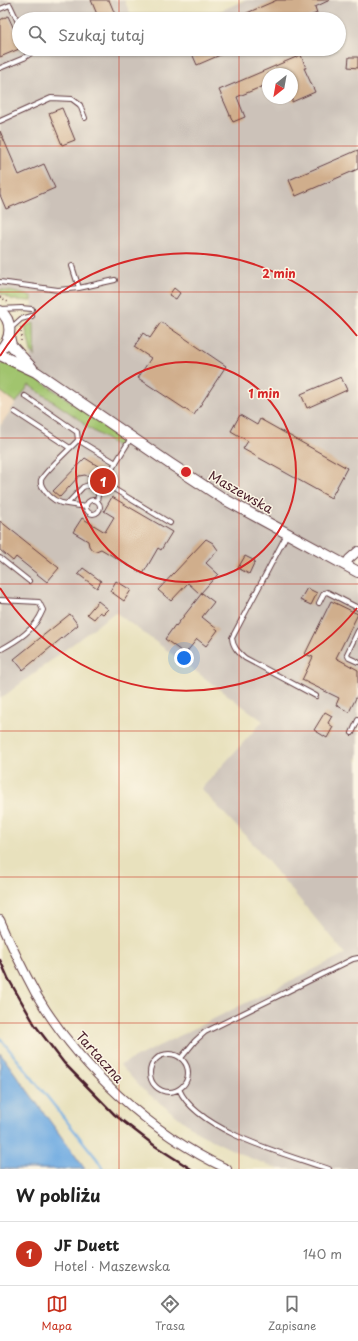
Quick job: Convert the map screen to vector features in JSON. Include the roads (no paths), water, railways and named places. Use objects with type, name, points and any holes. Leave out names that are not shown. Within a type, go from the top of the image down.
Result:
[{"type":"street","name":"Maszewska","points":[[0,310],[6,318],[11,345],[36,372]]},
{"type":"street","points":[[0,350],[9,333]]},
{"type":"street","name":"Maszewska","points":[[0,355],[36,372],[224,499],[358,572]]},
{"type":"street","points":[[345,565],[358,551]]},
{"type":"street","name":"Tartaczna","points":[[0,920],[12,948],[37,995],[58,1027],[88,1064],[143,1116],[178,1141],[214,1163],[227,1169]]},
{"type":"lane","points":[[0,9],[10,5],[13,12]]},
{"type":"lane","points":[[0,68],[27,56]]},
{"type":"lane","points":[[0,121],[51,98],[72,99],[80,105],[85,118]]},
{"type":"lane","points":[[72,266],[79,288]]},
{"type":"lane","points":[[0,282],[58,290],[79,288],[115,280]]},
{"type":"lane","points":[[0,310],[21,308],[32,309]]},
{"type":"lane","points":[[9,333],[20,320],[32,316]]},
{"type":"lane","points":[[25,396],[77,432],[78,440]]},
{"type":"lane","points":[[15,412],[70,448]]},
{"type":"lane","points":[[97,501],[90,500],[87,503],[86,507],[89,514],[96,514],[100,508],[97,501],[100,490],[132,438]]},
{"type":"lane","points":[[78,440],[116,463]]},
{"type":"lane","points":[[78,440],[41,480],[42,486],[58,503],[86,507]]},
{"type":"lane","points":[[104,483],[170,522]]},
{"type":"lane","points":[[67,504],[83,487],[89,485],[100,490]]},
{"type":"lane","points":[[287,533],[238,625],[232,638],[233,644],[237,651],[245,658],[316,696]]},
{"type":"lane","points":[[0,558],[29,581]]},
{"type":"lane","points":[[319,602],[324,593],[327,592],[358,608]]},
{"type":"lane","points":[[0,600],[39,602],[43,610],[40,618],[29,631],[0,650]]},
{"type":"lane","points":[[358,631],[347,654],[349,658],[358,662]]},
{"type":"lane","points":[[352,733],[358,720]]},
{"type":"lane","points":[[181,1058],[195,1041],[205,1032],[353,959],[358,958]]},
{"type":"lane","points":[[170,1054],[181,1058],[187,1068],[188,1074],[186,1080],[179,1089],[173,1091],[161,1090],[152,1083],[149,1071],[154,1060],[158,1056],[170,1054]]},
{"type":"lane","points":[[179,1089],[187,1103],[197,1112],[216,1124],[263,1146],[329,1169]]},
{"type":"water","points":[[0,1053],[85,1169],[0,1169]]},
{"type":"waterway","points":[[0,1038],[97,1159],[103,1169]]},
{"type":"railway","points":[[0,960],[8,978],[35,1025],[64,1063],[115,1115],[155,1146],[191,1169]]},
{"type":"place","name":"JF Duett","points":[[103,481]]}]
